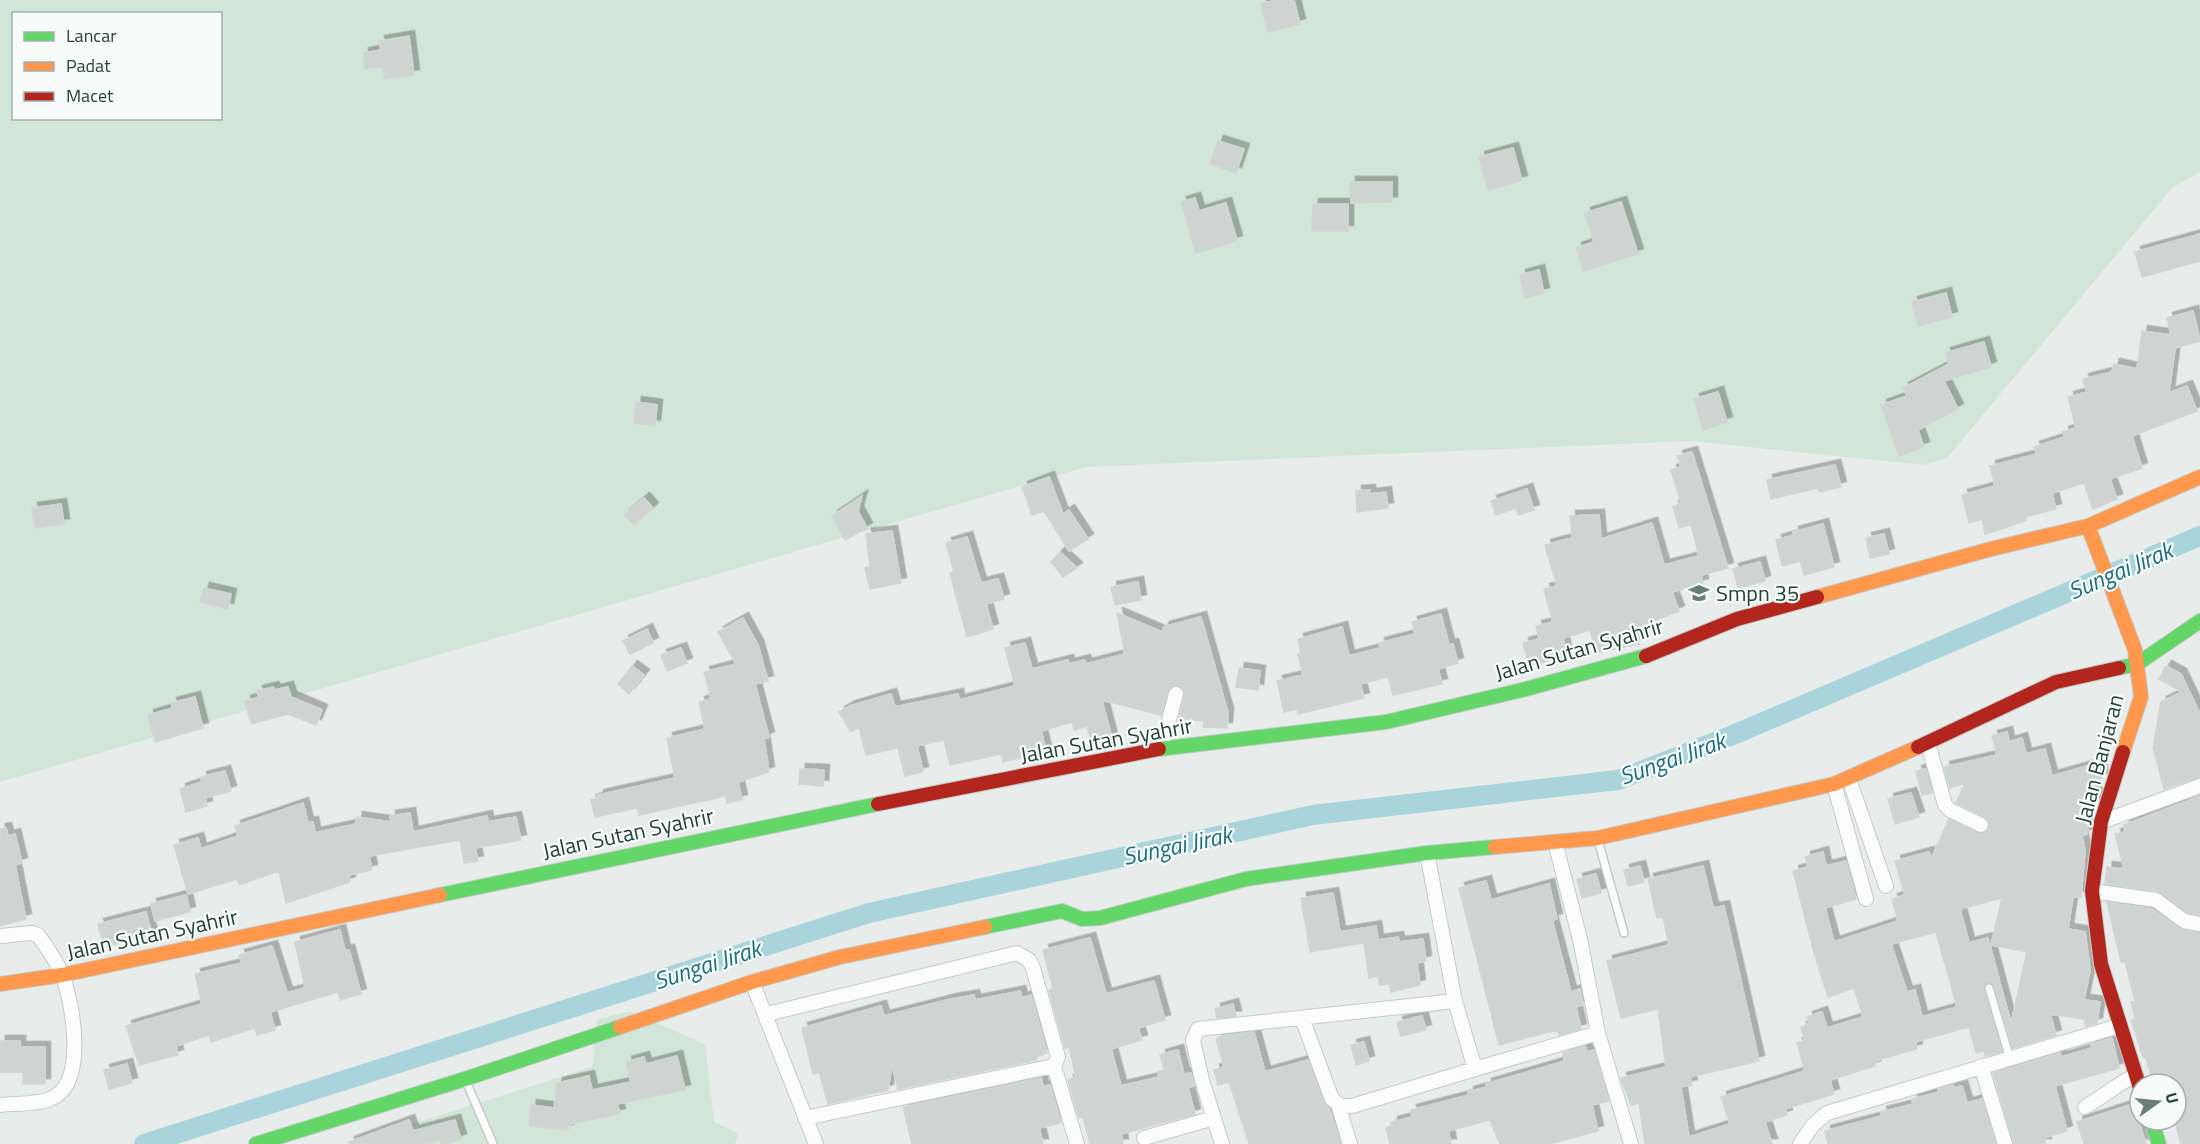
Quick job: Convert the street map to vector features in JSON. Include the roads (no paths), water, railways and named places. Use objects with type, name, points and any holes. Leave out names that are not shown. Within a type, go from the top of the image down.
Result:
[{"type":"street","name":"Jalan Sutan Syahrir","points":[[0,984],[62,975],[763,826],[1161,749],[1386,722],[1526,689],[1649,655],[1737,619],[1991,549],[2090,532],[2200,477]]},
{"type":"street","name":"Jalan Banjaran","points":[[2090,532],[2136,657],[2140,707],[2101,822],[2092,891],[2101,964],[2135,1072]]},
{"type":"street","points":[[256,1144],[465,1079],[752,982],[840,957],[1045,914],[1066,911],[1082,919],[1100,918],[1246,879],[1426,854],[1598,838],[1834,784],[1928,743],[2056,682],[2136,657],[2200,621]]},
{"type":"street","points":[[1161,749],[1176,694]]},
{"type":"street","points":[[1928,743],[1947,808],[1982,825]]},
{"type":"street","points":[[1849,779],[1886,886]]},
{"type":"street","points":[[1834,784],[1866,899]]},
{"type":"street","points":[[2101,822],[2200,786]]},
{"type":"street","points":[[1555,842],[1580,939],[1598,1033],[1632,1144]]},
{"type":"street","points":[[1426,854],[1455,1001],[1474,1069]]},
{"type":"street","points":[[2092,891],[2156,900],[2184,921],[2200,924]]},
{"type":"street","points":[[0,936],[32,933],[38,935],[62,975],[75,1029],[73,1067],[65,1086],[51,1099],[0,1105]]},
{"type":"street","points":[[767,1014],[1017,953],[1029,960],[1033,968],[1058,1057],[1054,1066],[1077,1144]]},
{"type":"street","points":[[752,982],[767,1014],[816,1144]]},
{"type":"street","points":[[1222,1144],[1193,1040],[1196,1031],[1455,1001]]},
{"type":"street","points":[[1302,1018],[1332,1099],[1338,1104],[1352,1106],[1598,1033]]},
{"type":"street","points":[[1800,1144],[1813,1125],[1827,1113],[2119,1026]]},
{"type":"street","points":[[805,1118],[1054,1066]]},
{"type":"street","points":[[1981,1066],[2005,1144]]},
{"type":"street","points":[[2085,1107],[2099,1100],[2116,1084],[2128,1083]]},
{"type":"street","points":[[1338,1104],[1350,1144]]},
{"type":"street","points":[[1144,1138],[1214,1118]]},
{"type":"lane","points":[[1598,838],[1623,933]]},
{"type":"lane","points":[[1989,988],[2010,1059]]},
{"type":"lane","points":[[465,1079],[493,1144]]},
{"type":"waterway","name":"Sungai Jirak","points":[[144,1144],[869,913],[1313,815],[1618,780],[1733,735],[2200,536]]},
{"type":"place","name":"Smpn 35","points":[[1699,593]]}]
